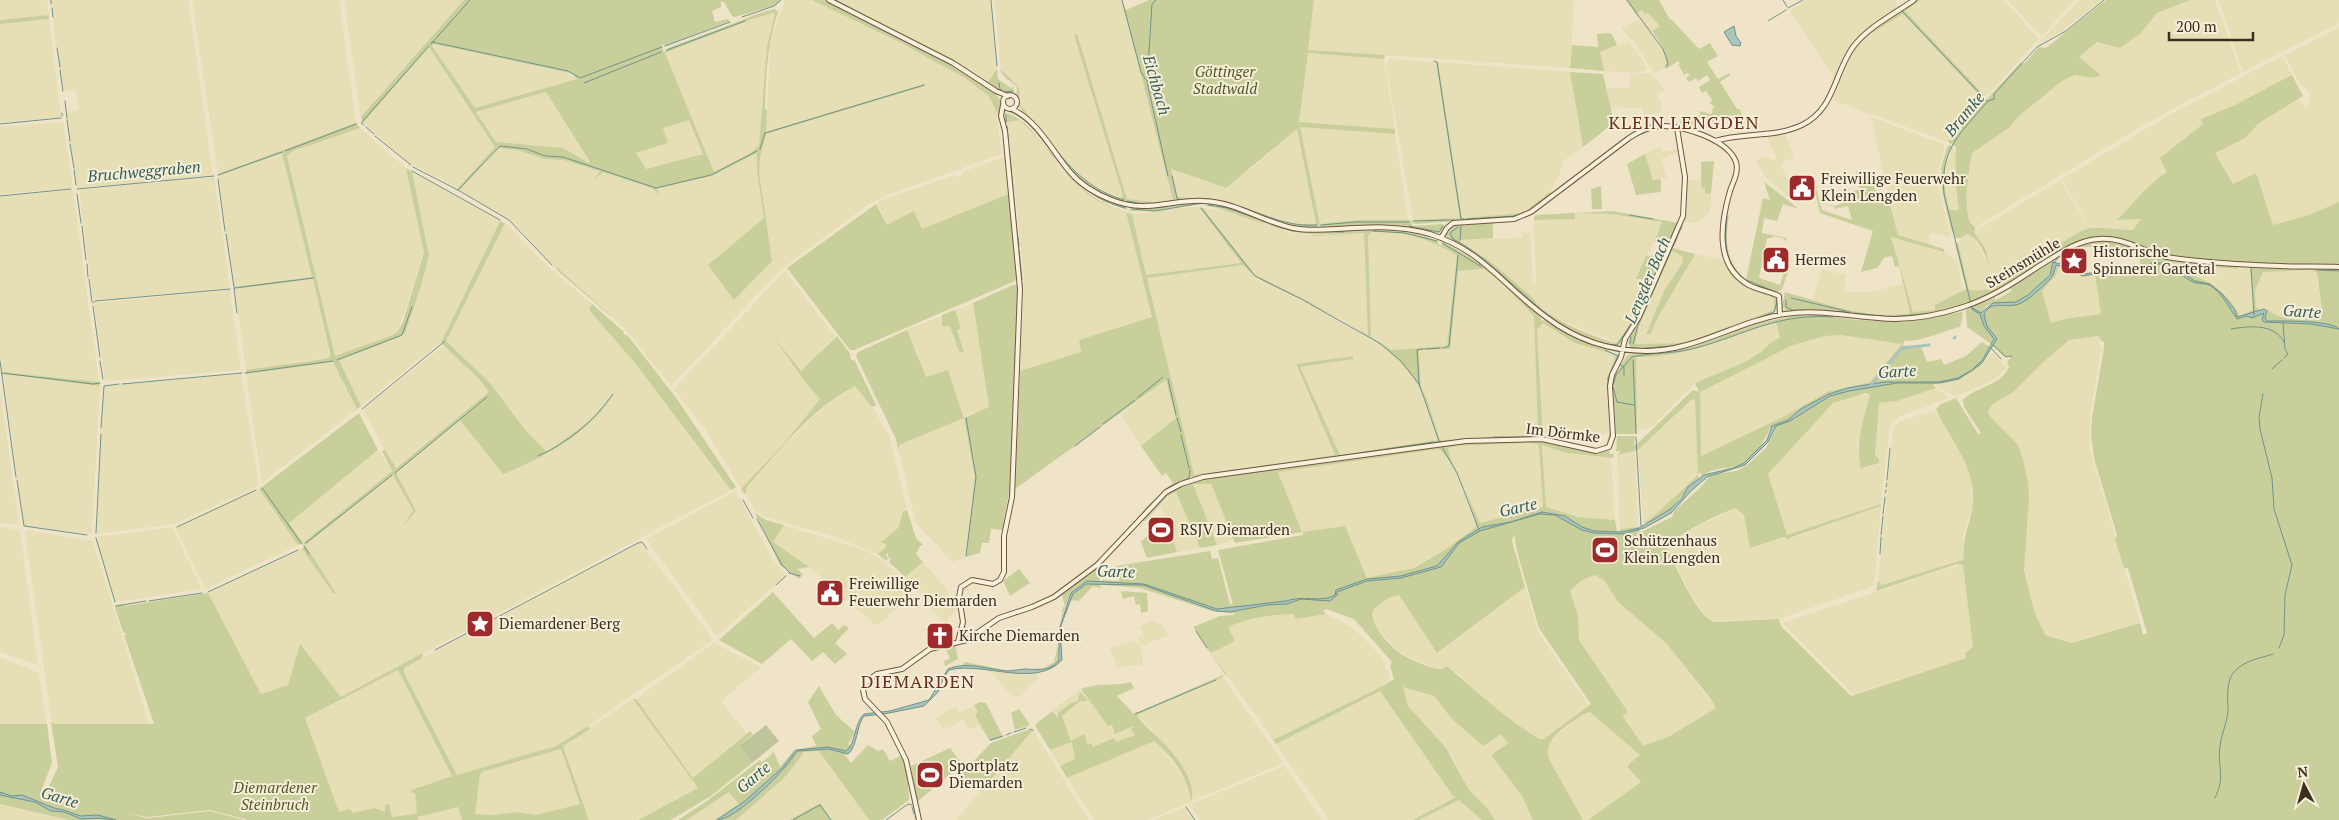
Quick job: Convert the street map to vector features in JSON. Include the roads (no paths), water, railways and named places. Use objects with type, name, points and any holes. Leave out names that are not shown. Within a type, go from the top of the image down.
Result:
[{"type":"main road","points":[[829,0],[953,63],[996,91],[1008,96],[1001,115],[1020,282],[1012,499],[1004,536],[1004,574],[1000,580],[993,584],[972,580],[962,584],[959,595],[962,622],[958,642],[924,652],[902,669],[877,674],[867,681],[864,688],[864,697],[883,717],[894,734],[906,760],[919,820]]},
{"type":"main road","points":[[1715,141],[1726,137],[1781,132],[1801,126],[1820,112],[1834,90],[1848,54],[1858,42],[1914,0]]},
{"type":"main road","points":[[996,91],[1004,105],[1021,113]]},
{"type":"main road","name":"Steinsmühle","points":[[1008,96],[1014,97],[1021,113],[1075,178],[1098,194],[1118,202],[1153,206],[1191,201],[1212,202],[1232,206],[1293,228],[1402,228],[1441,238],[1481,259],[1539,312],[1558,326],[1596,343],[1622,349],[1650,351],[1680,347],[1780,314],[1815,312],[1901,319],[1928,316],[1971,304],[2005,288],[2076,244],[2098,239],[2124,241],[2151,254],[2173,258],[2256,265],[2339,267]]},
{"type":"main road","points":[[1012,109],[1016,104]]},
{"type":"main road","points":[[1441,238],[1447,228],[1453,223],[1518,218],[1531,212],[1639,132],[1657,126],[1678,128],[1715,141],[1723,146],[1735,159],[1737,168],[1728,199],[1723,230],[1723,248],[1726,260],[1735,274],[1746,283],[1779,296],[1780,314]]},
{"type":"main road","name":"Im Dörmke","points":[[958,642],[970,638],[999,618],[1032,607],[1059,594],[1097,565],[1166,492],[1186,482],[1446,442],[1533,438],[1566,443],[1595,451],[1605,450],[1613,438],[1610,381],[1621,358],[1625,338],[1641,312],[1683,216],[1685,177],[1678,128]]},
{"type":"main road","points":[[1723,146],[1726,137]]},
{"type":"water","points":[[1734,26],[1736,36],[1741,43],[1740,46],[1732,45],[1724,32]]},
{"type":"water","points":[[2053,262],[2076,268],[2084,274],[2116,269],[2139,270],[2152,263],[2161,263],[2178,270],[2195,281],[2210,284],[2223,295],[2235,310],[2237,317],[2264,309],[2267,311],[2265,318],[2267,321],[2326,324],[2339,329],[2311,324],[2264,322],[2262,320],[2264,313],[2252,318],[2247,316],[2237,319],[2215,289],[2205,284],[2191,281],[2168,266],[2153,265],[2129,274],[2118,271],[2082,276],[2070,268],[2056,265],[2051,277],[2027,300],[2014,305],[1990,307],[1987,310],[1984,315],[1987,326],[1997,339],[1982,363],[1972,370],[1983,359],[1994,339],[1984,326],[1980,314],[1971,307],[1981,313],[1993,303],[2016,302],[2028,295],[2050,275]]},
{"type":"water","points":[[1972,370],[1959,379],[1940,383],[1897,383],[1830,396],[1790,421],[1776,426],[1768,442],[1745,465],[1707,477],[1671,513],[1644,528],[1623,534],[1594,533],[1582,530],[1555,515],[1539,514],[1480,531],[1459,543],[1441,567],[1401,578],[1367,581],[1337,592],[1337,595],[1330,601],[1301,599],[1287,604],[1267,605],[1230,612],[1216,611],[1143,585],[1086,584],[1073,594],[1060,629],[1062,660],[1051,668],[1038,673],[1023,674],[963,668],[949,670],[938,692],[924,706],[864,716],[861,720],[854,746],[848,754],[829,749],[798,751],[788,764],[743,807],[733,814],[717,820],[745,801],[783,767],[796,750],[828,747],[846,751],[852,744],[858,723],[864,714],[890,711],[929,700],[948,669],[962,666],[977,666],[1007,671],[1048,668],[1056,664],[1059,660],[1059,630],[1071,593],[1087,581],[1144,584],[1217,609],[1292,599],[1330,597],[1335,595],[1336,590],[1367,579],[1401,576],[1437,566],[1458,542],[1482,527],[1511,522],[1542,512],[1565,516],[1582,527],[1594,531],[1622,532],[1639,528],[1669,510],[1682,498],[1688,487],[1704,475],[1733,468],[1744,463],[1767,440],[1772,426],[1788,420],[1801,409],[1829,394],[1848,388],[1884,382],[1939,382],[1958,378]]},
{"type":"water","points":[[0,792],[12,796],[22,795],[54,808],[81,816],[98,815],[116,820],[81,819],[64,812],[51,811],[35,802],[0,795]]},
{"type":"waterway","name":"Bruchweggraben","points":[[431,44],[470,0]]},
{"type":"waterway","points":[[742,17],[774,6],[781,0]]},
{"type":"waterway","points":[[835,0],[898,33]]},
{"type":"waterway","points":[[991,0],[997,66]]},
{"type":"waterway","name":"Eichbach","points":[[1122,0],[1141,72],[1146,80]]},
{"type":"waterway","name":"Eichbach","points":[[1156,0],[1152,4],[1147,82],[1168,176]]},
{"type":"waterway","name":"Lengder Bach","points":[[1627,0],[1663,49],[1668,63],[1666,67]]},
{"type":"waterway","points":[[1783,0],[1787,7]]},
{"type":"waterway","points":[[1788,8],[1803,0]]},
{"type":"waterway","name":"Bramke","points":[[1972,308],[1944,194],[1945,165],[1949,153],[1969,123],[1988,101],[1994,99],[1994,94],[2037,47],[2066,31],[2104,0]]},
{"type":"waterway","points":[[52,8],[53,17]]},
{"type":"waterway","points":[[1768,21],[1786,10]]},
{"type":"waterway","points":[[1902,11],[1987,101]]},
{"type":"waterway","points":[[667,50],[745,21]]},
{"type":"waterway","points":[[665,46],[730,22]]},
{"type":"waterway","points":[[432,42],[568,71],[580,78],[662,47]]},
{"type":"waterway","name":"Bruchweggraben","points":[[364,125],[361,123],[429,46]]},
{"type":"waterway","points":[[1846,54],[1851,47]]},
{"type":"waterway","points":[[57,48],[60,67]]},
{"type":"waterway","points":[[584,83],[661,52]]},
{"type":"waterway","points":[[1434,61],[1437,62],[1461,219]]},
{"type":"waterway","points":[[60,70],[63,91]]},
{"type":"waterway","points":[[999,83],[1000,90],[1002,91]]},
{"type":"waterway","points":[[760,149],[765,133],[924,85]]},
{"type":"waterway","points":[[1005,92],[1013,91]]},
{"type":"waterway","points":[[1017,97],[1019,102]]},
{"type":"waterway","points":[[65,101],[67,118]]},
{"type":"waterway","points":[[1012,112],[1031,127],[1067,171],[1087,190],[1110,203],[1125,208]]},
{"type":"waterway","points":[[1006,115],[1006,122]]},
{"type":"waterway","points":[[0,124],[61,118]]},
{"type":"waterway","points":[[67,120],[70,141]]},
{"type":"waterway","name":"Bruchweggraben","points":[[285,151],[356,124]]},
{"type":"waterway","points":[[1007,126],[1009,151]]},
{"type":"waterway","points":[[366,127],[374,134]]},
{"type":"waterway","points":[[375,136],[411,165]]},
{"type":"waterway","points":[[70,144],[74,168]]},
{"type":"waterway","points":[[458,190],[500,146],[527,149],[545,156],[563,157],[656,188],[711,175],[757,151]]},
{"type":"waterway","points":[[1053,146],[1068,164],[1093,186],[1124,200]]},
{"type":"waterway","name":"Bruchweggraben","points":[[218,175],[282,152]]},
{"type":"waterway","points":[[1010,156],[1012,178]]},
{"type":"waterway","points":[[413,167],[458,190],[509,220],[552,265]]},
{"type":"waterway","points":[[74,170],[76,185]]},
{"type":"waterway","points":[[412,171],[500,220]]},
{"type":"waterway","name":"Bruchweggraben","points":[[77,189],[214,176]]},
{"type":"waterway","name":"Eichbach","points":[[1172,176],[1177,198],[1181,201]]},
{"type":"waterway","points":[[218,179],[225,231]]},
{"type":"waterway","points":[[1012,179],[1013,189]]},
{"type":"waterway","name":"Bruchweggraben","points":[[0,196],[71,189]]},
{"type":"waterway","points":[[1013,191],[1015,211]]},
{"type":"waterway","points":[[77,194],[81,223]]},
{"type":"waterway","name":"Eichbach","points":[[1190,199],[1200,199]]},
{"type":"waterway","points":[[1201,199],[1211,199]]},
{"type":"waterway","points":[[1215,200],[1290,223],[1317,225]]},
{"type":"waterway","points":[[1127,201],[1142,204]]},
{"type":"waterway","points":[[1132,209],[1155,211],[1197,204]]},
{"type":"waterway","points":[[1208,205],[1227,208],[1293,231],[1344,232]]},
{"type":"waterway","points":[[1201,208],[1255,276],[1303,300],[1381,344],[1401,361],[1419,384]]},
{"type":"waterway","points":[[1015,213],[1017,234]]},
{"type":"waterway","points":[[1629,215],[1653,219]]},
{"type":"waterway","points":[[1467,219],[1517,216]]},
{"type":"waterway","points":[[1727,216],[1726,248],[1731,263],[1741,276]]},
{"type":"waterway","points":[[1414,221],[1449,220]]},
{"type":"waterway","points":[[1321,225],[1356,222],[1409,222]]},
{"type":"waterway","points":[[82,226],[86,260]]},
{"type":"waterway","points":[[1409,226],[1439,232],[1443,226]]},
{"type":"waterway","points":[[1460,240],[1461,226]]},
{"type":"waterway","name":"Lengder Bach","points":[[1633,344],[1638,325],[1682,226]]},
{"type":"waterway","points":[[1458,227],[1450,233],[1453,239],[1473,251],[1552,318],[1572,331],[1594,341],[1617,345],[1639,312]]},
{"type":"waterway","points":[[1373,231],[1405,233],[1437,241]]},
{"type":"waterway","points":[[226,234],[234,287]]},
{"type":"waterway","points":[[1018,237],[1019,246]]},
{"type":"waterway","points":[[1442,243],[1482,267]]},
{"type":"waterway","points":[[1019,250],[1022,280]]},
{"type":"waterway","points":[[1443,348],[1449,346],[1458,255]]},
{"type":"waterway","name":"Garte","points":[[2054,263],[2058,258]]},
{"type":"waterway","points":[[87,264],[88,277]]},
{"type":"waterway","points":[[2251,268],[2254,315]]},
{"type":"waterway","points":[[2317,270],[2339,271]]},
{"type":"waterway","points":[[237,313],[234,288],[313,278]]},
{"type":"waterway","points":[[89,279],[92,302]]},
{"type":"waterway","points":[[1746,280],[1776,292]]},
{"type":"waterway","points":[[1021,307],[1022,283]]},
{"type":"waterway","points":[[93,303],[95,301],[230,289]]},
{"type":"waterway","points":[[1791,298],[1846,311]]},
{"type":"waterway","points":[[1786,300],[1786,307],[1792,310],[1850,312]]},
{"type":"waterway","points":[[1733,327],[1774,312],[1777,302]]},
{"type":"waterway","points":[[1939,312],[1963,305]]},
{"type":"waterway","points":[[93,306],[100,357]]},
{"type":"waterway","points":[[337,360],[402,335],[412,307]]},
{"type":"waterway","points":[[1854,313],[1891,317],[1932,313]]},
{"type":"waterway","points":[[1613,385],[1616,375],[1632,357],[1696,348],[1778,321],[1795,318],[1833,317]]},
{"type":"waterway","points":[[2283,322],[2285,349],[2288,354],[2284,358]]},
{"type":"waterway","points":[[2231,329],[2260,327],[2274,332],[2284,342]]},
{"type":"waterway","name":"Lengder Bach","points":[[1630,344],[1631,337]]},
{"type":"waterway","points":[[362,409],[445,341]]},
{"type":"waterway","points":[[1871,385],[1902,348],[1929,345]]},
{"type":"waterway","points":[[1993,345],[2006,357],[2012,356]]},
{"type":"waterway","points":[[1645,348],[1672,346]]},
{"type":"waterway","points":[[1425,349],[1440,348]]},
{"type":"waterway","points":[[1991,348],[2001,359]]},
{"type":"waterway","points":[[1423,349],[1417,350],[1419,384],[1439,441]]},
{"type":"waterway","points":[[1605,350],[1618,356],[1608,378],[1609,407]]},
{"type":"waterway","points":[[1019,360],[1019,370]]},
{"type":"waterway","name":"Lengder Bach","points":[[1633,360],[1636,433]]},
{"type":"waterway","points":[[2272,369],[2282,360]]},
{"type":"waterway","points":[[0,361],[16,477]]},
{"type":"waterway","points":[[100,361],[103,379]]},
{"type":"waterway","points":[[245,373],[333,361]]},
{"type":"waterway","points":[[1619,364],[1624,367],[1624,375]]},
{"type":"waterway","points":[[2,373],[93,384],[100,383]]},
{"type":"waterway","points":[[122,384],[242,373]]},
{"type":"waterway","points":[[1137,398],[1163,377]]},
{"type":"waterway","points":[[1168,379],[1176,415]]},
{"type":"waterway","points":[[101,428],[104,386],[119,384]]},
{"type":"waterway","points":[[1613,387],[1617,402],[1634,405]]},
{"type":"waterway","points":[[538,456],[560,445],[580,430],[606,404],[613,394]]},
{"type":"waterway","points":[[2263,394],[2259,417],[2260,429],[2272,478],[2274,509],[2292,565],[2285,595],[2284,635],[2279,648]]},
{"type":"waterway","points":[[395,473],[487,397]]},
{"type":"waterway","points":[[1103,424],[1135,400]]},
{"type":"waterway","points":[[966,418],[976,477],[966,556]]},
{"type":"waterway","points":[[1177,418],[1181,432]]},
{"type":"waterway","points":[[1075,446],[1100,427]]},
{"type":"waterway","points":[[96,533],[101,434]]},
{"type":"waterway","points":[[1181,435],[1189,468]]},
{"type":"waterway","points":[[1493,437],[1539,437]]},
{"type":"waterway","name":"Lengder Bach","points":[[1636,437],[1641,526]]},
{"type":"waterway","points":[[1437,442],[1490,438]]},
{"type":"waterway","points":[[1339,456],[1434,442]]},
{"type":"waterway","points":[[1442,447],[1457,473],[1479,530]]},
{"type":"waterway","points":[[1887,480],[1890,448]]},
{"type":"waterway","points":[[1015,461],[1016,452]]},
{"type":"waterway","points":[[1241,470],[1336,457]]},
{"type":"waterway","points":[[1156,499],[1169,487],[1189,478],[1190,470]]},
{"type":"waterway","points":[[306,543],[392,475]]},
{"type":"waterway","points":[[17,480],[24,526],[87,535]]},
{"type":"waterway","points":[[1886,487],[1887,483]]},
{"type":"waterway","points":[[262,488],[302,544]]},
{"type":"waterway","points":[[177,527],[256,490]]},
{"type":"waterway","points":[[1883,514],[1885,497]]},
{"type":"waterway","points":[[743,500],[753,518]]},
{"type":"waterway","points":[[1003,528],[1006,516]]},
{"type":"waterway","points":[[1881,535],[1883,516]]},
{"type":"waterway","points":[[757,519],[782,565],[790,573]]},
{"type":"waterway","points":[[1880,554],[1881,537]]},
{"type":"waterway","points":[[96,538],[115,602]]},
{"type":"waterway","points":[[435,650],[638,543],[642,542],[647,549]]},
{"type":"waterway","points":[[304,546],[309,554]]},
{"type":"waterway","points":[[208,592],[298,550]]},
{"type":"waterway","points":[[789,573],[800,576]]},
{"type":"waterway","points":[[776,585],[786,576]]},
{"type":"waterway","points":[[149,601],[202,593]]},
{"type":"waterway","points":[[116,606],[146,601]]},
{"type":"waterway","points":[[1196,631],[1207,648]]},
{"type":"waterway","points":[[2215,798],[2221,777],[2220,746],[2228,712],[2229,683],[2233,673],[2245,663],[2273,654]]},
{"type":"waterway","points":[[1135,714],[1216,680]]},
{"type":"waterway","points":[[1014,732],[1026,728]]},
{"type":"waterway","points":[[1006,735],[1011,733]]},
{"type":"waterway","points":[[990,740],[1003,736]]},
{"type":"waterway","points":[[886,820],[908,804],[912,805]]},
{"type":"waterway","points":[[793,820],[820,805],[831,820]]},
{"type":"waterway","points":[[912,807],[914,814]]},
{"type":"waterway","points":[[1186,807],[1195,820]]},
{"type":"place","name":"Freiwillige Feuerwehr Klein Lengden","points":[[1802,188]]},
{"type":"place","name":"Hermes","points":[[1776,260]]},
{"type":"place","name":"Historische Spinnerei Gartetal","points":[[2074,261]]},
{"type":"place","name":"RSJV Diemarden","points":[[1161,530]]},
{"type":"place","name":"Schützenhaus Klein Lengden","points":[[1605,550]]},
{"type":"place","name":"Freiwillige Feuerwehr Diemarden","points":[[830,593]]},
{"type":"place","name":"Diemardener Berg","points":[[480,624]]},
{"type":"place","name":"Kirche Diemarden","points":[[940,636]]},
{"type":"place","name":"Sportplatz Diemarden","points":[[930,775]]},
{"type":"district","name":"KLEIN LENGDEN","points":[[1684,123]]},
{"type":"district","name":"DIEMARDEN","points":[[918,682]]},
{"type":"park label","name":"Göttinger Stadtwald","points":[[1225,80]]},
{"type":"park label","name":"Diemardener Steinbruch","points":[[275,796]]}]
